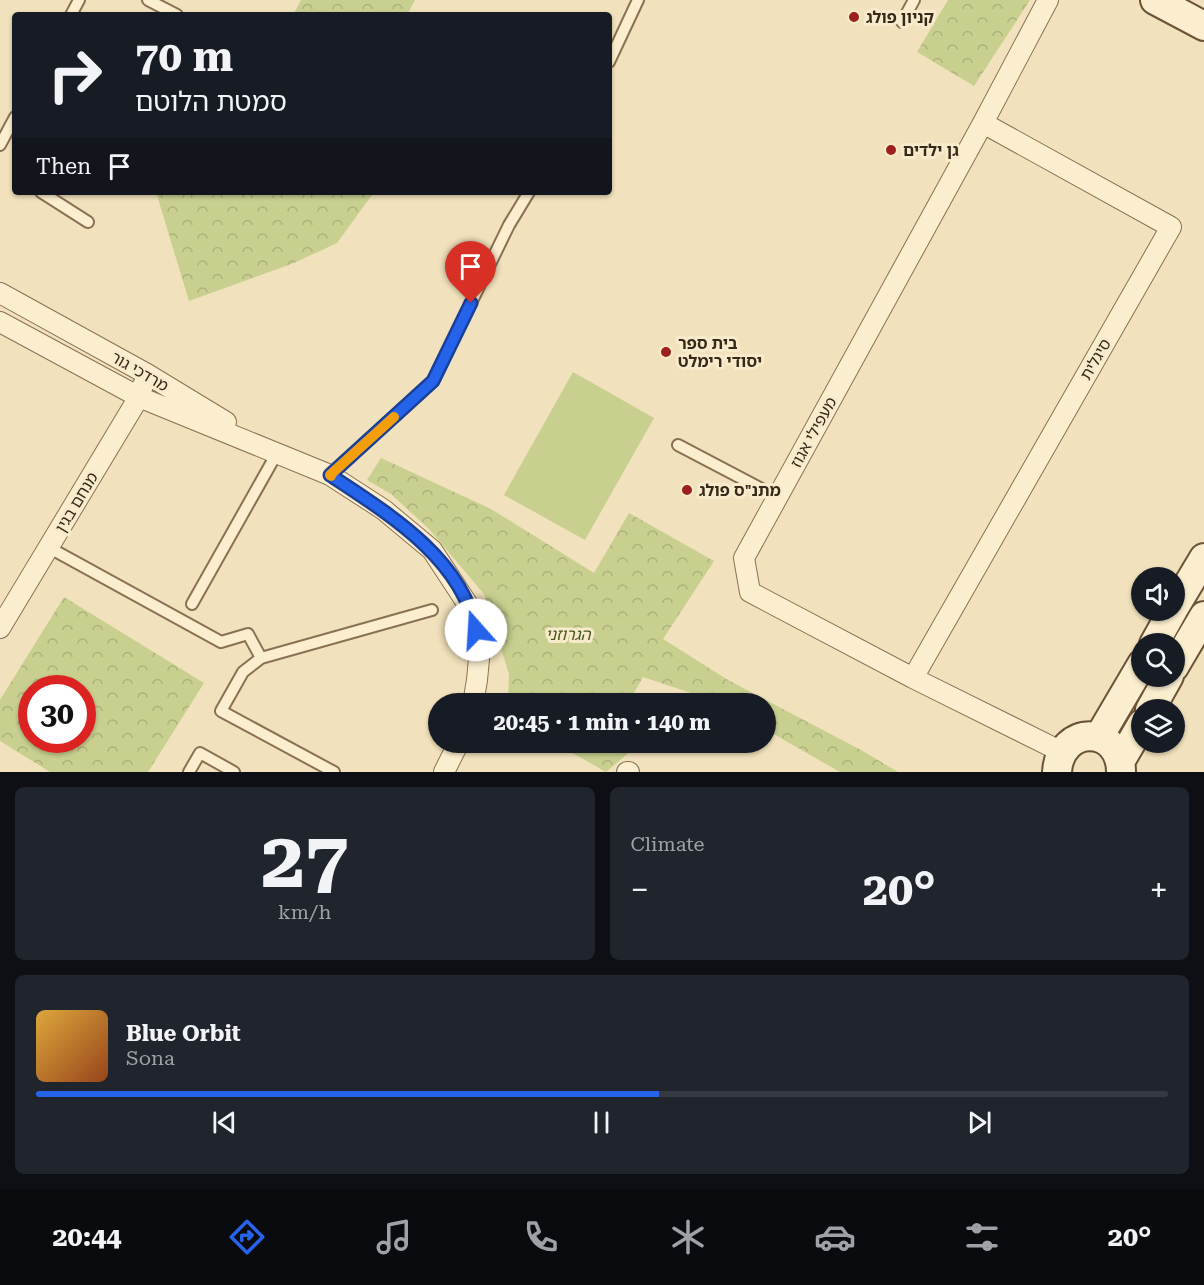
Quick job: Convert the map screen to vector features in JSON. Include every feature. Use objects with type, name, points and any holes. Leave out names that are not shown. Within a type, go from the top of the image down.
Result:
[{"type":"street","name":"מעפילי אגוז","points":[[1048,0],[744,558],[750,592],[913,678],[1059,762]]},
{"type":"street","points":[[1155,0],[1204,26]]},
{"type":"street","name":"סיגלית","points":[[913,678],[1171,227],[983,123]]},
{"type":"street","name":"מרדכי גור","points":[[0,292],[147,374],[277,453]]},
{"type":"street","name":"מרדכי גור","points":[[0,322],[139,397],[330,475],[384,510],[432,550],[472,611],[480,648],[474,693]]},
{"type":"street","name":"מנחם בגין","points":[[0,628],[139,397],[147,374]]},
{"type":"street","points":[[1185,590],[1204,558]]},
{"type":"street","points":[[1185,648],[1204,616]]},
{"type":"street","points":[[1099,737],[1131,683]]},
{"type":"street","points":[[1059,762],[1068,744],[1078,738],[1088,736],[1099,737],[1108,742],[1116,750],[1121,766]]},
{"type":"street","points":[[1121,766],[1131,746]]},
{"type":"street","points":[[444,772],[454,753]]},
{"type":"lane","points":[[148,0],[171,12]]},
{"type":"lane","points":[[612,56],[638,0]]},
{"type":"lane","points":[[902,22],[914,0]]},
{"type":"lane","points":[[0,145],[12,123]]},
{"type":"lane","points":[[46,195],[88,222]]},
{"type":"lane","points":[[330,475],[433,381],[509,225],[527,195]]},
{"type":"lane","points":[[678,445],[777,497]]},
{"type":"lane","points":[[192,604],[277,453]]},
{"type":"lane","points":[[48,547],[221,642],[248,634],[261,658]]},
{"type":"lane","points":[[334,772],[221,711],[243,672],[261,658],[432,610]]},
{"type":"lane","points":[[189,772],[200,753],[234,772]]},
{"type":"green space","points":[[301,0],[415,0],[409,12],[295,12]]},
{"type":"green space","points":[[948,0],[1030,0],[974,86],[917,52]]},
{"type":"green space","points":[[157,195],[372,195],[337,243],[294,263],[189,301]]},
{"type":"green space","points":[[573,372],[654,418],[585,540],[504,495]]},
{"type":"green space","name":"הגרוזני","points":[[381,458],[491,509],[594,573],[629,513],[714,561],[663,639],[753,693],[691,693],[643,677],[634,693],[508,693],[509,674],[484,594],[429,529],[391,494],[367,480]]},
{"type":"green space","points":[[64,597],[204,683],[148,772],[50,772],[19,753],[96,753],[96,675],[18,675],[18,752],[0,741],[0,700]]},
{"type":"green space","name":"הגרוזני","points":[[776,705],[898,772],[840,772],[776,735]]},
{"type":"green space","points":[[573,753],[628,753],[606,772]]},
{"type":"slow traffic","points":[[331,476],[394,417]]},
{"type":"place","name":"קניון פולג","points":[[854,17]]},
{"type":"place","name":"גן ילדים","points":[[891,150]]},
{"type":"place","name":"בית ספר יסודי רימלט","points":[[666,352]]},
{"type":"place","name":"מתנ\"ס פולג","points":[[687,490]]},
{"type":"route","points":[[471,303],[433,381],[330,475],[384,510],[432,550],[472,611],[476,630]]}]
